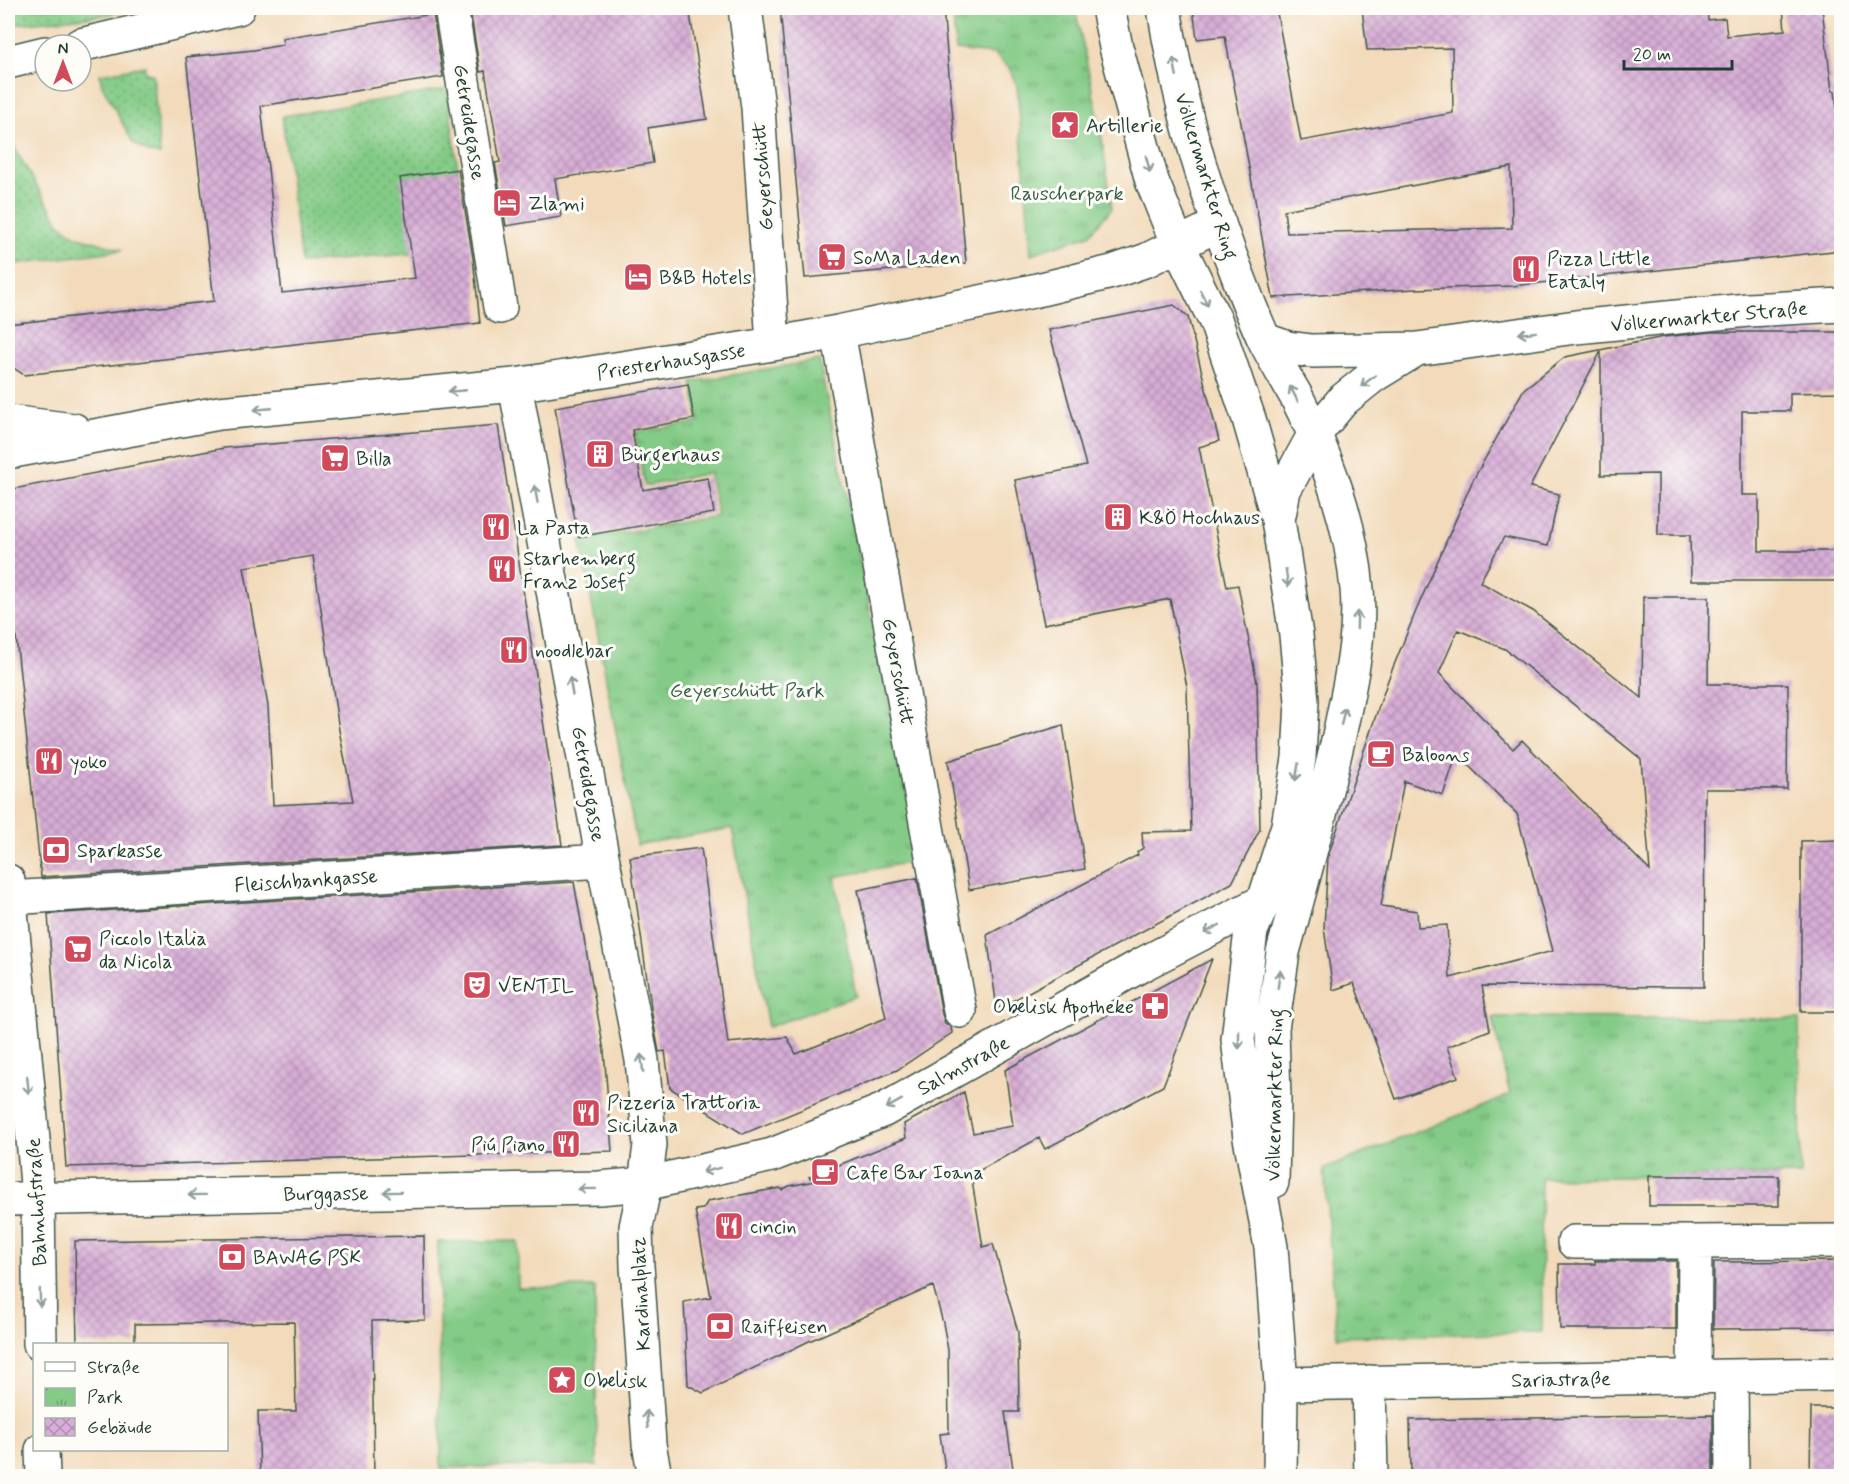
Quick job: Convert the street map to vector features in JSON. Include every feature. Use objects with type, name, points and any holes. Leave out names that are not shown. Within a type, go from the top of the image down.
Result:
[{"type":"street","points":[[93,42],[238,8]]},
{"type":"street","name":"Getreidegasse","points":[[451,8],[500,307]]},
{"type":"street","name":"Geyerschütt","points":[[746,8],[758,107],[773,345]]},
{"type":"street","points":[[1108,8],[1116,47],[1152,181],[1178,245],[1216,322],[1249,419],[1278,520]]},
{"type":"street","name":"Völkermarkter Ring","points":[[1164,8],[1181,101],[1200,168],[1219,224],[1265,340],[1297,398],[1339,495],[1354,557],[1358,591],[1358,626],[1352,678],[1330,778],[1283,952],[1272,1029],[1274,1098],[1271,1247],[1281,1384],[1280,1476]]},
{"type":"street","points":[[8,62],[33,56]]},
{"type":"street","name":"Priesterhausgasse","points":[[8,452],[219,413],[515,385],[773,345],[1034,291],[1112,272],[1147,260],[1219,224]]},
{"type":"street","name":"Völkermarkter Straße","points":[[1265,340],[1288,348],[1312,351],[1417,349],[1576,327],[1748,310],[1842,305]]},
{"type":"street","name":"Geyerschütt","points":[[838,332],[960,1011]]},
{"type":"street","points":[[1278,520],[1284,490],[1314,435],[1343,400],[1373,376],[1417,349]]},
{"type":"street","name":"Getreidegasse","points":[[515,385],[642,1060],[650,1144],[645,1184]]},
{"type":"street","name":"Priesterhausgasse","points":[[8,422],[109,433]]},
{"type":"street","name":"Völkermarkter Ring","points":[[1271,1247],[1250,1138],[1238,1039],[1251,931],[1264,901],[1288,826],[1299,758],[1302,701],[1296,635],[1278,520]]},
{"type":"street","name":"Fleischbankgasse","points":[[8,890],[603,861]]},
{"type":"street","name":"Bahnhofstraße","points":[[8,890],[23,1198],[40,1343]]},
{"type":"street","name":"Salmstraße","points":[[645,1184],[772,1155],[884,1110],[1143,964],[1264,901]]},
{"type":"street","name":"Burggasse","points":[[23,1198],[587,1189],[645,1184]]},
{"type":"street","name":"Kardinalplatz","points":[[645,1184],[636,1227],[637,1266],[649,1444],[655,1476]]},
{"type":"street","points":[[1574,1242],[1842,1241]]},
{"type":"street","points":[[1694,1376],[1695,1242]]},
{"type":"street","name":"Sariastraße","points":[[1281,1384],[1842,1374]]},
{"type":"street","points":[[1731,1376],[1732,1476]]},
{"type":"street","points":[[1370,1382],[1371,1476]]},
{"type":"street","points":[[42,1451],[43,1476]]},
{"type":"green space","points":[[8,8],[139,8],[107,15],[8,25]]},
{"type":"green space","name":"Rauscherpark","points":[[952,8],[1075,8],[1100,126],[1112,208],[1089,235],[1031,254],[1017,86],[1009,68],[994,54],[956,50]]},
{"type":"green space","points":[[145,66],[145,73],[153,74],[160,155],[148,152],[133,143],[101,83],[100,74]]},
{"type":"green space","points":[[447,89],[469,249],[301,263],[282,116]]},
{"type":"green space","points":[[8,130],[16,151],[59,223],[76,236],[123,250],[8,265]]},
{"type":"green space","name":"Geyerschütt Park","points":[[819,360],[921,860],[835,877],[856,996],[768,1027],[732,828],[637,845],[580,540],[718,516],[709,473],[645,486],[635,432],[699,422],[692,382]]},
{"type":"green space","points":[[1492,1017],[1799,1019],[1801,1175],[1541,1178],[1542,1332],[1337,1337],[1324,1169],[1510,1095]]},
{"type":"green space","points":[[518,1241],[518,1288],[595,1287],[597,1465],[441,1468],[438,1242]]},
{"type":"building","points":[[689,8],[707,119],[648,128],[653,163],[555,179],[561,217],[506,226],[495,163],[500,162],[485,71],[480,72],[470,9]]},
{"type":"building","points":[[780,8],[943,8],[966,263],[805,278]]},
{"type":"building","points":[[1193,8],[1276,8],[1301,141],[1453,113],[1452,48],[1367,50],[1362,9],[1707,8],[1708,20],[1725,18],[1727,36],[1785,30],[1783,8],[1822,8],[1842,152],[1842,250],[1512,286],[1415,289],[1273,298],[1225,36],[1197,39]],"holes":[[[1511,167],[1512,228],[1287,233],[1284,210]]]},
{"type":"building","points":[[433,14],[443,77],[261,106],[282,293],[415,278],[400,178],[458,169],[473,258],[480,323],[24,375],[8,364],[8,324],[214,301],[186,57],[283,45],[282,38]]},
{"type":"building","points":[[1174,305],[1188,317],[1219,441],[1199,447],[1227,587],[1238,585],[1257,683],[1260,829],[1232,883],[997,1009],[987,935],[1138,855],[1137,852],[1143,848],[1142,832],[1191,831],[1187,687],[1170,599],[1044,624],[1015,480],[1086,466],[1049,330]]},
{"type":"building","points":[[1711,332],[1842,332],[1842,392],[1790,393],[1790,411],[1742,411],[1742,495],[1759,495],[1759,551],[1842,551],[1842,581],[1691,581],[1690,535],[1658,535],[1658,474],[1601,475],[1601,351],[1530,487],[1559,494],[1548,546],[1504,537],[1480,582],[1533,611],[1642,698],[1643,597],[1709,597],[1708,684],[1788,684],[1787,789],[1705,789],[1704,987],[1482,986],[1490,1030],[1447,1047],[1458,1077],[1396,1099],[1354,983],[1333,990],[1324,928],[1328,857],[1388,680],[1472,482],[1524,389],[1565,357],[1664,337]],"holes":[[[1458,630],[1505,649],[1641,759],[1650,871],[1522,740],[1513,749],[1439,673]],[[1457,754],[1517,814],[1553,951],[1450,978],[1447,925],[1418,927],[1417,911],[1381,906],[1404,781],[1443,795]]]},
{"type":"building","name":"Bürgerhaus","points":[[688,384],[694,419],[632,430],[643,490],[708,478],[714,513],[578,537],[555,407]]},
{"type":"building","points":[[498,425],[562,845],[41,877],[8,559],[8,490],[224,448]],"holes":[[[313,556],[339,730],[353,801],[273,805],[268,706],[244,567]]]},
{"type":"building","points":[[1063,725],[1085,869],[969,890],[948,761]]},
{"type":"building","points":[[1842,840],[1842,1012],[1801,1012],[1801,841]]},
{"type":"building","points":[[701,848],[728,1043],[787,1037],[796,1054],[886,1018],[858,890],[917,878],[942,1014],[945,1023],[951,1027],[952,1033],[897,1070],[743,1134],[670,1088],[665,1051],[659,1052],[652,1014],[630,857]]},
{"type":"building","points":[[574,882],[604,1051],[612,1151],[66,1167],[48,914]]},
{"type":"building","points":[[1212,959],[1163,1086],[1045,1149],[1039,1138],[971,1175],[983,1247],[993,1244],[1018,1332],[1019,1412],[1005,1412],[1014,1476],[946,1476],[940,1434],[949,1433],[948,1350],[933,1286],[807,1342],[703,1393],[688,1385],[684,1302],[711,1297],[695,1210],[703,1209],[708,1201],[780,1188],[782,1190],[789,1186],[815,1181],[809,1177],[906,1138],[904,1124],[964,1092],[973,1133],[1013,1126],[1005,1070]]},
{"type":"building","points":[[1649,1176],[1779,1176],[1779,1206],[1649,1206]]},
{"type":"building","points":[[424,1236],[425,1320],[372,1321],[374,1476],[260,1476],[258,1411],[296,1411],[294,1322],[135,1324],[135,1343],[77,1343],[75,1241]]},
{"type":"building","points":[[1595,1261],[1676,1261],[1676,1329],[1560,1329],[1559,1264],[1595,1264]]},
{"type":"building","points":[[1842,1261],[1842,1328],[1713,1329],[1714,1262]]},
{"type":"building","points":[[1811,1408],[1842,1408],[1842,1476],[1810,1476]]},
{"type":"building","points":[[1713,1415],[1713,1476],[1411,1476],[1410,1420]]},
{"type":"place","name":"Artillerie","points":[[1065,125]]},
{"type":"place","name":"Zlami","points":[[507,203]]},
{"type":"place","name":"SoMa Laden","points":[[832,257]]},
{"type":"place","name":"Pizza Little Eataly","points":[[1526,269]]},
{"type":"place","name":"B&B Hotels","points":[[638,277]]},
{"type":"place","name":"Bürgerhaus","points":[[600,454]]},
{"type":"place","name":"Billa","points":[[335,458]]},
{"type":"place","name":"K&Ö Hochhaus","points":[[1118,517]]},
{"type":"place","name":"La Pasta","points":[[496,527]]},
{"type":"place","name":"Starhemberg Franz Josef","points":[[502,569]]},
{"type":"place","name":"noodlebar","points":[[514,650]]},
{"type":"place","name":"Baloons","points":[[1381,754]]},
{"type":"place","name":"yoko","points":[[49,761]]},
{"type":"place","name":"Sparkasse","points":[[56,850]]},
{"type":"place","name":"Piccolo Italia da Nicola","points":[[78,949]]},
{"type":"place","name":"VENTIL","points":[[477,985]]},
{"type":"place","name":"Obelisk Apotheke","points":[[1155,1006]]},
{"type":"place","name":"Pizzeria Trattoria Siciliana","points":[[586,1113]]},
{"type":"place","name":"Piú Piano","points":[[566,1144]]},
{"type":"place","name":"Cafe Bar Ioana","points":[[825,1172]]},
{"type":"place","name":"cincin","points":[[729,1226]]},
{"type":"place","name":"BAWAG PSK","points":[[232,1257]]},
{"type":"place","name":"Raiffeisen","points":[[720,1326]]},
{"type":"place","name":"Obelisk","points":[[562,1380]]}]
